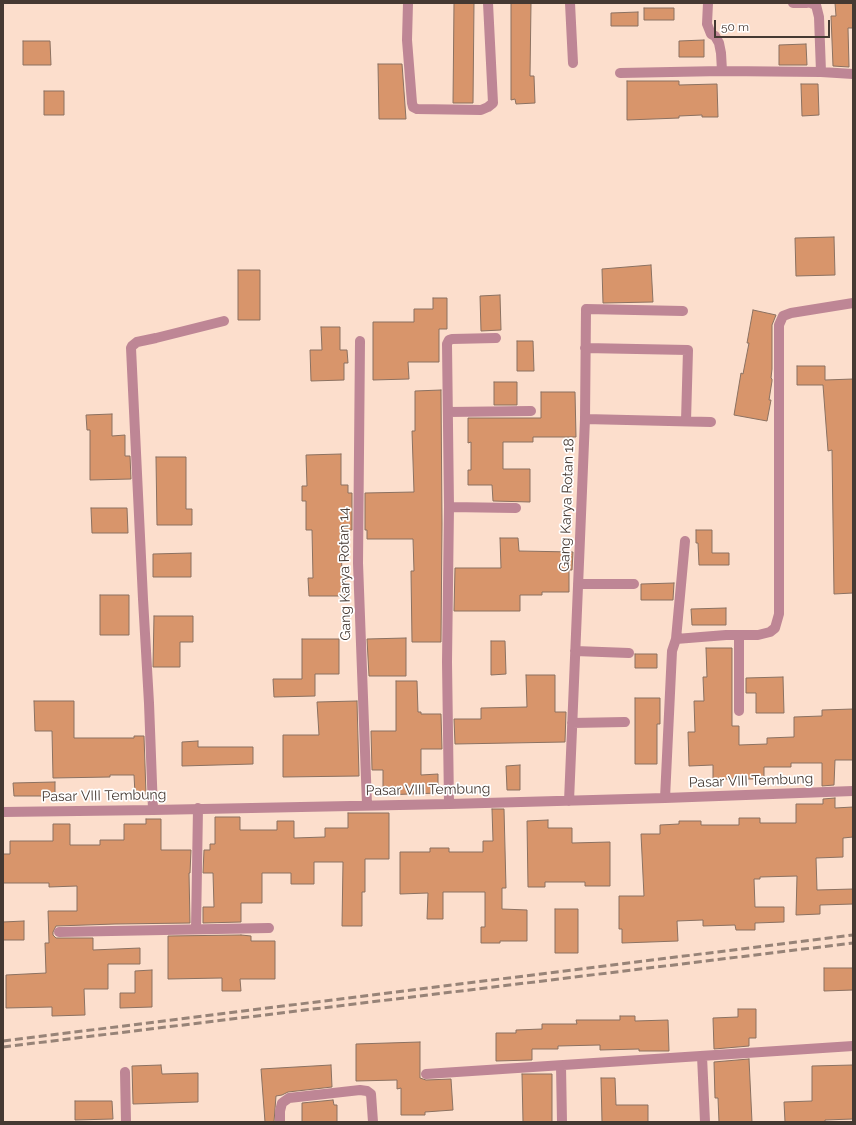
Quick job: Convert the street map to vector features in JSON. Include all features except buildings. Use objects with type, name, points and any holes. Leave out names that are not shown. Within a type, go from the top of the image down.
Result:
[{"type":"street","points":[[408,3],[407,40],[413,107],[417,109],[481,110],[493,103],[488,3]]},
{"type":"street","points":[[570,3],[573,63]]},
{"type":"street","points":[[708,3],[707,24],[711,34],[715,36],[722,53],[722,71]]},
{"type":"street","points":[[793,3],[807,3]]},
{"type":"street","points":[[811,3],[816,5],[819,17],[821,72]]},
{"type":"street","points":[[620,73],[722,71],[821,72],[853,74]]},
{"type":"street","points":[[676,639],[720,635],[758,635],[770,632],[775,628],[779,614],[779,325],[783,316],[791,313],[853,303]]},
{"type":"street","name":"Gang Karya Rotan 18","points":[[569,801],[585,419],[586,309],[683,311]]},
{"type":"street","points":[[153,810],[131,348],[137,342],[224,321]]},
{"type":"street","points":[[449,804],[447,662],[449,507],[447,342],[452,339],[496,338]]},
{"type":"street","name":"Gang Karya Rotan 14","points":[[360,341],[358,563],[367,805]]},
{"type":"street","points":[[585,348],[688,350],[686,421]]},
{"type":"street","points":[[448,412],[531,411]]},
{"type":"street","points":[[585,419],[711,422]]},
{"type":"street","points":[[449,507],[516,508]]},
{"type":"street","points":[[665,798],[672,651],[676,639],[684,541]]},
{"type":"street","points":[[578,584],[634,584]]},
{"type":"street","points":[[739,635],[739,712]]},
{"type":"street","points":[[575,651],[629,653]]},
{"type":"street","points":[[572,723],[625,722]]},
{"type":"street","name":"Pasar VIII Tembung","points":[[3,812],[449,804],[853,791]]},
{"type":"street","points":[[196,929],[198,808]]},
{"type":"street","points":[[59,932],[269,928]]},
{"type":"street","points":[[426,1074],[853,1046]]},
{"type":"street","points":[[702,1056],[705,1122]]},
{"type":"street","points":[[561,1066],[562,1122]]},
{"type":"street","points":[[125,1072],[126,1122]]},
{"type":"street","points":[[280,1122],[282,1103],[289,1098],[360,1090],[367,1091],[371,1094],[373,1122]]},
{"type":"railway","points":[[3,1041],[853,935]]},
{"type":"railway","points":[[3,1047],[853,943]]}]
